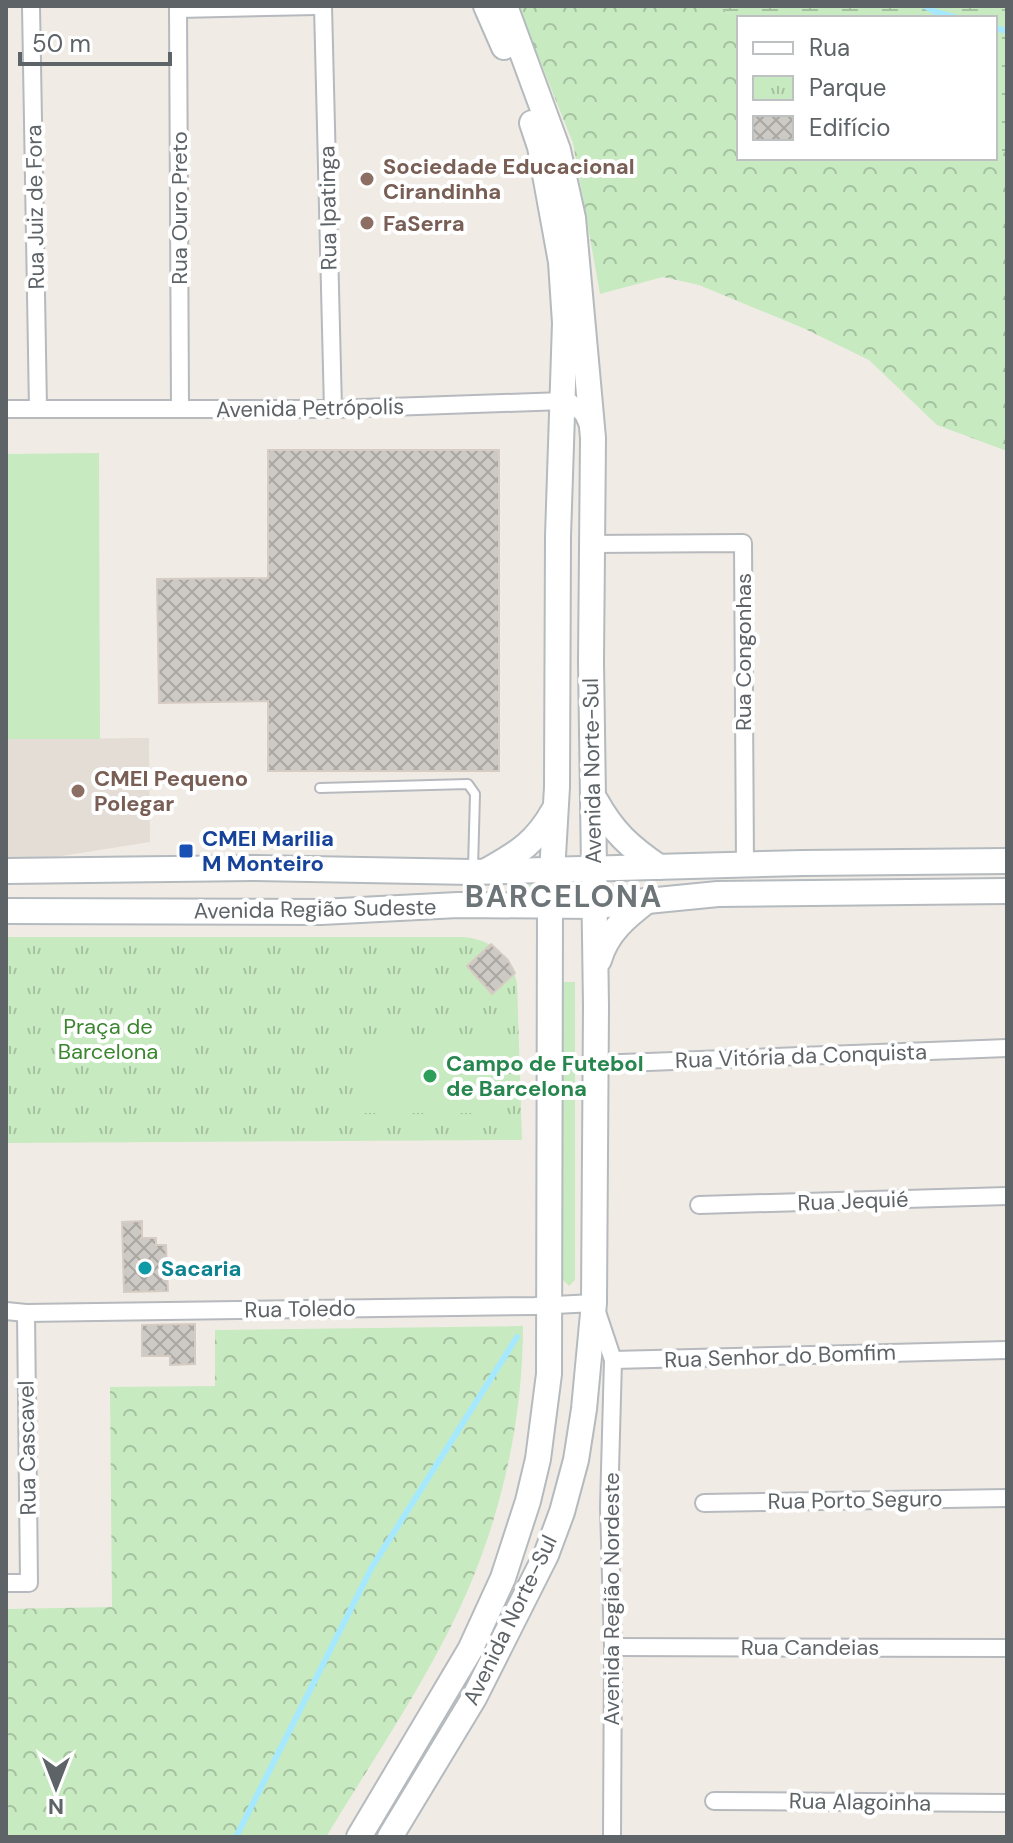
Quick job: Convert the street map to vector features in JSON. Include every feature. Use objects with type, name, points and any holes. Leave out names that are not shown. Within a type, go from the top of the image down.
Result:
[{"type":"main road","name":"Avenida Norte-Sul","points":[[359,1837],[470,1650],[503,1578],[538,1459],[549,1374],[550,907],[556,808],[558,536],[565,323],[561,262],[540,147],[486,6]]},
{"type":"main road","name":"Avenida Norte-Sul","points":[[390,1837],[474,1698],[546,1555],[576,1460],[594,1303],[596,906],[593,870],[590,544],[593,438],[573,218],[558,150],[505,6]]},
{"type":"main road","points":[[593,796],[611,827],[659,867]]},
{"type":"main road","points":[[479,872],[517,854],[541,833],[556,808]]},
{"type":"main road","name":"Avenida Região Sudeste","points":[[6,871],[253,868],[479,872],[1007,861]]},
{"type":"main road","points":[[253,868],[250,903],[253,913]]},
{"type":"main road","points":[[321,870],[329,893],[329,904],[321,912]]},
{"type":"main road","name":"Avenida Região Sudeste","points":[[6,911],[321,912],[458,905],[596,906],[718,894],[1007,891]]},
{"type":"main road","points":[[596,969],[603,946],[621,920],[648,900]]},
{"type":"main road","points":[[506,906],[536,920],[544,934],[550,965]]},
{"type":"street","name":"Rua Juiz de Fora","points":[[31,6],[38,409]]},
{"type":"street","points":[[178,7],[316,6]]},
{"type":"street","name":"Rua Ipatinga","points":[[323,6],[333,409]]},
{"type":"street","name":"Rua Ouro Preto","points":[[178,7],[180,409]]},
{"type":"street","name":"Avenida Petrópolis","points":[[6,409],[333,409],[563,401]]},
{"type":"street","points":[[563,401],[570,402],[583,414],[593,438]]},
{"type":"street","name":"Rua Congonhas","points":[[590,544],[743,543],[745,865]]},
{"type":"street","name":"Rua Vitória da Conquista","points":[[596,1064],[1007,1048]]},
{"type":"street","name":"Rua Jequié","points":[[699,1205],[1007,1196]]},
{"type":"street","points":[[594,1303],[613,1360]]},
{"type":"street","name":"Rua Toledo","points":[[6,1311],[551,1306],[594,1303]]},
{"type":"street","name":"Rua Cascavel","points":[[6,1583],[29,1583],[26,1313]]},
{"type":"street","name":"Rua Senhor do Bomfim","points":[[613,1360],[1007,1350]]},
{"type":"street","name":"Avenida Região Nordeste","points":[[612,1837],[613,1647],[609,1507],[613,1360]]},
{"type":"street","name":"Rua Porto Seguro","points":[[704,1503],[1007,1498]]},
{"type":"street","name":"Rua Candeias","points":[[613,1647],[1007,1648]]},
{"type":"street","name":"Rua Alagoinha","points":[[714,1801],[1007,1803]]},
{"type":"lane","points":[[320,788],[468,784],[475,794],[479,872]]},
{"type":"shaded area","name":"CMEI Pequeno Polegar","points":[[149,738],[150,842],[30,861],[6,861],[6,739]]},
{"type":"green space","points":[[518,6],[717,6],[737,19],[737,160],[997,160],[997,150],[1007,153],[1007,451],[937,425],[869,360],[803,328],[699,285],[663,277],[600,294],[573,143]]},
{"type":"green space","points":[[717,6],[1007,6],[1007,153],[997,150],[997,16],[737,16],[737,19]]},
{"type":"green space","points":[[99,453],[100,739],[6,739],[6,454]]},
{"type":"green space","points":[[564,882],[613,885],[614,895],[515,897],[516,886]]},
{"type":"green space","name":"Praça de Barcelona","points":[[6,937],[460,937],[489,944],[504,956],[517,983],[522,1140],[6,1143]]},
{"type":"green space","points":[[562,982],[575,982],[575,1280],[569,1286],[563,1280]]},
{"type":"green space","name":"Campo de Futebol de Barcelona","points":[[358,1040],[502,1040],[502,1113],[358,1113]]},
{"type":"green space","points":[[523,1326],[519,1401],[513,1438],[506,1475],[485,1547],[456,1616],[426,1673],[326,1837],[6,1837],[6,1609],[112,1607],[110,1387],[215,1386],[215,1330]]},
{"type":"building","points":[[268,450],[499,450],[499,771],[268,771],[268,701],[159,703],[157,579],[268,578]]},
{"type":"building","points":[[491,944],[508,960],[515,973],[492,994],[467,966]]},
{"type":"building","name":"Sacaria","points":[[142,1221],[142,1238],[156,1238],[156,1245],[166,1245],[168,1291],[124,1292],[122,1222]]},
{"type":"building","points":[[195,1324],[195,1364],[170,1365],[170,1356],[142,1356],[142,1325]]},
{"type":"waterway","points":[[925,6],[950,16]]},
{"type":"waterway","points":[[997,28],[1007,31]]},
{"type":"waterway","points":[[236,1837],[372,1567],[517,1337]]},
{"type":"place","name":"Sociedade Educacional Cirandinha","points":[[367,179]]},
{"type":"place","name":"FaSerra","points":[[367,223]]},
{"type":"place","name":"CMEI Pequeno Polegar","points":[[78,791]]},
{"type":"place","name":"CMEI Marilia M Monteiro","points":[[186,851]]},
{"type":"place","name":"Campo de Futebol de Barcelona","points":[[430,1076]]},
{"type":"place","name":"Sacaria","points":[[145,1268]]},
{"type":"district","name":"BARCELONA","points":[[564,896]]}]
